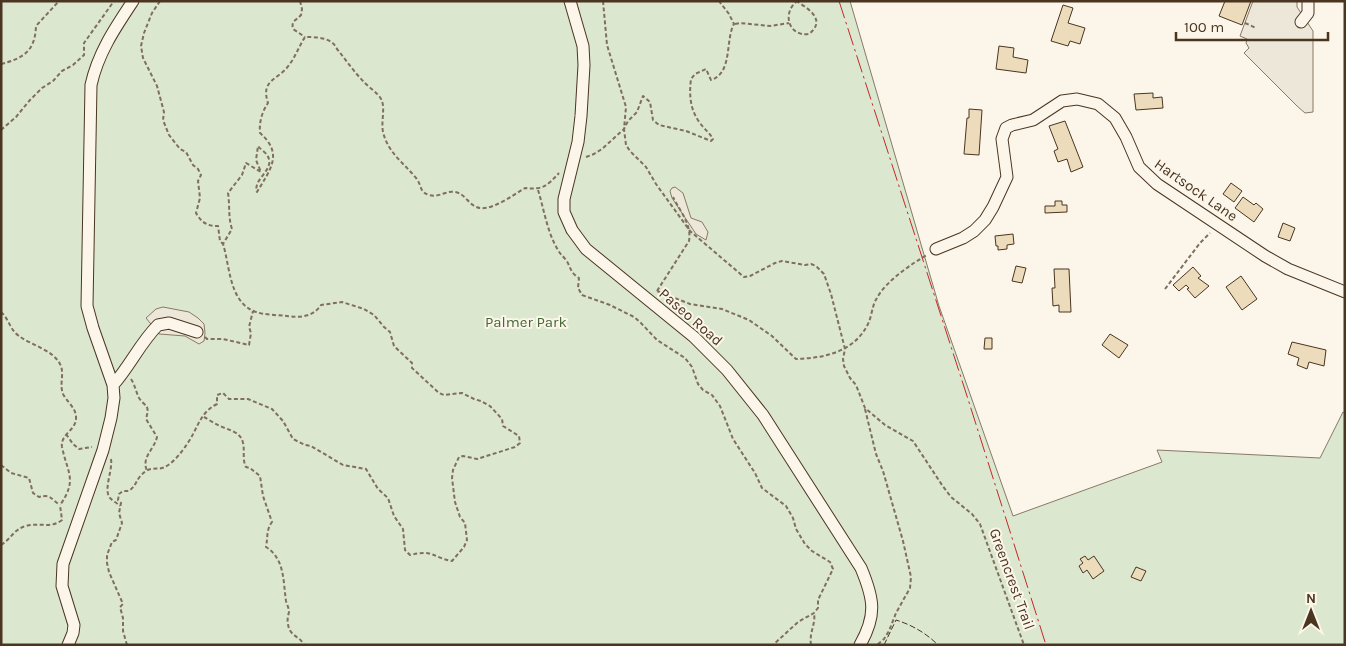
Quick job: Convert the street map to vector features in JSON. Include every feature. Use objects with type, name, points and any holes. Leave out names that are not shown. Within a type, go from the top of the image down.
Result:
[{"type":"street","points":[[68,645],[74,625],[62,586],[63,564],[103,450],[114,406],[113,385],[90,322],[87,306],[90,96],[98,59],[107,41],[133,1]]},
{"type":"street","name":"Paseo Road","points":[[570,1],[583,46],[584,65],[579,133],[575,159],[564,199],[564,212],[572,230],[586,249],[694,337],[727,370],[763,415],[861,568],[872,597],[872,607],[871,623],[860,645]]},
{"type":"street","points":[[1300,22],[1308,12],[1308,1]]},
{"type":"street","name":"Hartsock Lane","points":[[936,249],[963,238],[974,230],[985,220],[993,207],[1007,177],[1002,139],[1006,128],[1033,120],[1062,102],[1077,99],[1098,104],[1115,118],[1126,137],[1139,167],[1157,184],[1265,256],[1288,269],[1345,292]]},
{"type":"street","points":[[113,385],[158,325],[169,323],[197,332]]},
{"type":"path","points":[[1,64],[19,59],[29,50],[36,38],[36,26],[59,1]]},
{"type":"path","points":[[1,130],[16,117],[42,88],[84,55],[84,43],[90,32],[114,1]]},
{"type":"path","points":[[127,645],[120,607],[122,604],[107,563],[107,555],[112,542],[116,540],[122,523],[119,514],[121,503],[118,500],[119,494],[123,491],[129,492],[134,487],[136,479],[149,469],[165,467],[174,460],[187,445],[198,422],[208,410],[217,404],[217,395],[223,393],[229,399],[248,399],[272,409],[293,438],[305,445],[312,446],[343,465],[366,469],[378,489],[388,498],[394,516],[403,529],[405,550],[410,555],[426,552],[452,561],[464,547],[467,540],[465,523],[460,517],[455,502],[452,478],[453,470],[459,457],[477,459],[515,447],[520,443],[519,436],[503,426],[502,419],[490,406],[462,393],[444,395],[434,390],[420,373],[412,368],[412,363],[394,346],[390,332],[374,314],[342,302],[321,305],[317,311],[310,315],[294,317],[253,311],[244,303],[233,288],[223,244],[220,241],[218,226],[206,225],[196,213],[200,198],[198,181],[201,174],[193,165],[186,152],[180,149],[169,136],[163,120],[164,112],[157,86],[143,58],[141,46],[144,33],[152,13],[160,1]]},
{"type":"path","points":[[300,1],[301,14],[292,24],[294,29],[305,37],[322,38],[331,41],[362,80],[377,94],[382,102],[383,133],[389,146],[395,157],[418,179],[420,188],[424,193],[437,196],[452,191],[457,192],[475,207],[482,208],[497,204],[521,191]]},
{"type":"path","name":"Greencrest Trail","points":[[603,1],[607,45],[626,107],[624,129],[626,145],[646,167],[656,184],[690,230],[744,276],[750,276],[775,263],[782,262],[811,264],[824,274],[845,349],[844,366],[856,385],[865,408],[885,425],[913,440],[942,485],[980,524],[1024,645]]},
{"type":"path","points":[[719,1],[734,24]]},
{"type":"path","points":[[796,2],[810,9],[813,13],[816,24],[814,30],[809,34],[804,35],[794,30],[789,23],[788,14],[796,2]]},
{"type":"path","points":[[734,24],[770,26],[789,23]]},
{"type":"path","points":[[1245,23],[1256,28]]},
{"type":"path","points":[[624,129],[628,121],[638,112],[643,96],[650,102],[653,120],[659,125],[686,131],[711,141],[713,139],[700,124],[692,110],[689,92],[691,80],[695,74],[706,70],[711,80],[717,78],[721,73],[728,56],[728,39],[734,24]]},
{"type":"path","points":[[223,244],[232,229],[229,220],[230,204],[228,193],[242,175],[246,163],[261,172],[256,160],[258,146],[268,156],[269,163],[265,174],[256,183],[255,188],[257,192],[272,169],[273,153],[268,140],[260,133],[259,124],[263,110],[268,103],[265,94],[269,83],[285,71],[291,63],[305,37]]},
{"type":"path","points":[[538,190],[548,229],[558,251],[567,262],[573,275],[579,278],[578,288],[582,295],[610,305],[634,317],[657,340],[684,358],[692,367],[698,384],[703,390],[712,395],[720,406],[734,439],[762,488],[786,506],[805,544],[812,551],[830,562],[833,569],[818,600],[818,608],[814,613],[798,622],[773,645]]},
{"type":"path","points":[[650,301],[689,241],[690,230],[688,223],[673,197]]},
{"type":"path","points":[[1165,289],[1200,243],[1210,233]]},
{"type":"path","points":[[657,291],[690,304],[722,309],[749,320],[772,336],[796,359],[817,358],[845,349],[863,334],[876,298],[910,264],[936,249]]},
{"type":"path","points":[[197,332],[207,339],[223,339],[249,345],[252,333],[249,327],[253,311]]},
{"type":"path","points":[[1,312],[19,336],[60,362],[62,370],[61,385],[64,395],[74,409],[76,417],[75,423],[63,438],[62,447],[71,476],[66,497],[60,505]]},
{"type":"path","points":[[125,371],[136,387],[139,398],[146,404],[148,412],[146,419],[157,437],[152,450],[145,460],[144,465],[147,471]]},
{"type":"path","points":[[865,408],[876,454],[904,541],[911,577],[910,588],[896,613],[889,631],[877,645]]},
{"type":"path","points":[[204,416],[218,426],[233,431],[240,437],[244,443],[243,459],[246,467],[260,476],[263,496],[272,522],[268,528],[266,547],[278,557],[283,574],[286,604],[289,610],[287,623],[290,632],[302,640],[304,645]]},
{"type":"path","points":[[66,434],[73,444],[79,448],[90,447],[108,453],[112,461],[108,482],[109,497],[120,507]]},
{"type":"path","points":[[1,465],[11,472],[29,478],[33,493],[39,497],[46,496],[52,498],[60,505],[62,520],[58,524],[51,526],[26,526],[12,533],[8,540],[1,545]]},
{"type":"path","points":[[810,645],[810,635],[815,619],[814,613]]},
{"type":"green space","name":"Palmer Park","points":[[1,1],[850,1],[939,306],[1013,516],[1162,462],[1157,450],[1320,458],[1343,412],[1345,413],[1345,645],[1,645]]},
{"type":"shaded area","points":[[1253,1],[1297,1],[1297,7],[1313,31],[1313,112],[1305,113],[1244,53],[1249,48],[1246,43],[1247,39],[1240,36]]},
{"type":"shaded area","points":[[675,187],[683,193],[691,218],[702,222],[708,232],[706,240],[696,234],[672,198],[670,191]]},
{"type":"shaded area","points":[[163,307],[189,312],[198,318],[204,324],[204,341],[199,344],[185,336],[159,334],[146,318],[156,309]]},
{"type":"building","points":[[1225,1],[1251,1],[1242,25],[1219,16]]},
{"type":"building","points":[[1063,5],[1073,8],[1068,23],[1085,28],[1080,44],[1070,41],[1068,46],[1051,41]]},
{"type":"building","points":[[999,46],[1014,48],[1013,57],[1028,60],[1026,73],[996,69]]},
{"type":"building","points":[[1153,93],[1153,98],[1162,97],[1163,108],[1136,110],[1134,94]]},
{"type":"building","points":[[969,109],[982,110],[979,155],[964,154]]},
{"type":"building","points":[[1065,121],[1083,167],[1071,172],[1067,159],[1058,162],[1054,151],[1058,149],[1049,126]]},
{"type":"building","points":[[1231,183],[1242,191],[1234,202],[1223,194]]},
{"type":"building","points":[[1243,197],[1254,205],[1256,203],[1263,209],[1254,222],[1235,208]]},
{"type":"building","points":[[1055,201],[1062,201],[1062,205],[1067,205],[1067,212],[1045,213],[1045,206],[1055,206]]},
{"type":"building","points":[[1283,223],[1295,228],[1290,241],[1278,237]]},
{"type":"building","points":[[1013,234],[1014,244],[1007,245],[1007,249],[998,250],[995,236]]},
{"type":"building","points":[[1016,266],[1026,268],[1022,283],[1012,281]]},
{"type":"building","points":[[1193,267],[1201,276],[1198,278],[1209,286],[1195,298],[1186,285],[1179,291],[1173,285]]},
{"type":"building","points":[[1054,269],[1069,269],[1071,312],[1059,312],[1059,305],[1053,306],[1052,288],[1055,288]]},
{"type":"building","points":[[1241,276],[1257,299],[1242,310],[1226,287]]},
{"type":"building","points":[[1110,334],[1128,345],[1119,358],[1102,345]]},
{"type":"building","points":[[985,338],[992,338],[992,349],[984,349]]},
{"type":"building","points":[[1292,342],[1326,350],[1324,366],[1309,362],[1307,369],[1297,365],[1299,358],[1288,354]]},
{"type":"building","points":[[1085,556],[1088,560],[1094,556],[1104,571],[1093,579],[1087,570],[1083,573],[1079,566],[1083,563],[1080,559]]},
{"type":"building","points":[[1136,567],[1146,571],[1141,581],[1131,577]]},
{"type":"fence","points":[[884,645],[896,620],[908,624],[938,645]]},
{"type":"power","points":[[839,1],[1046,645]]}]
